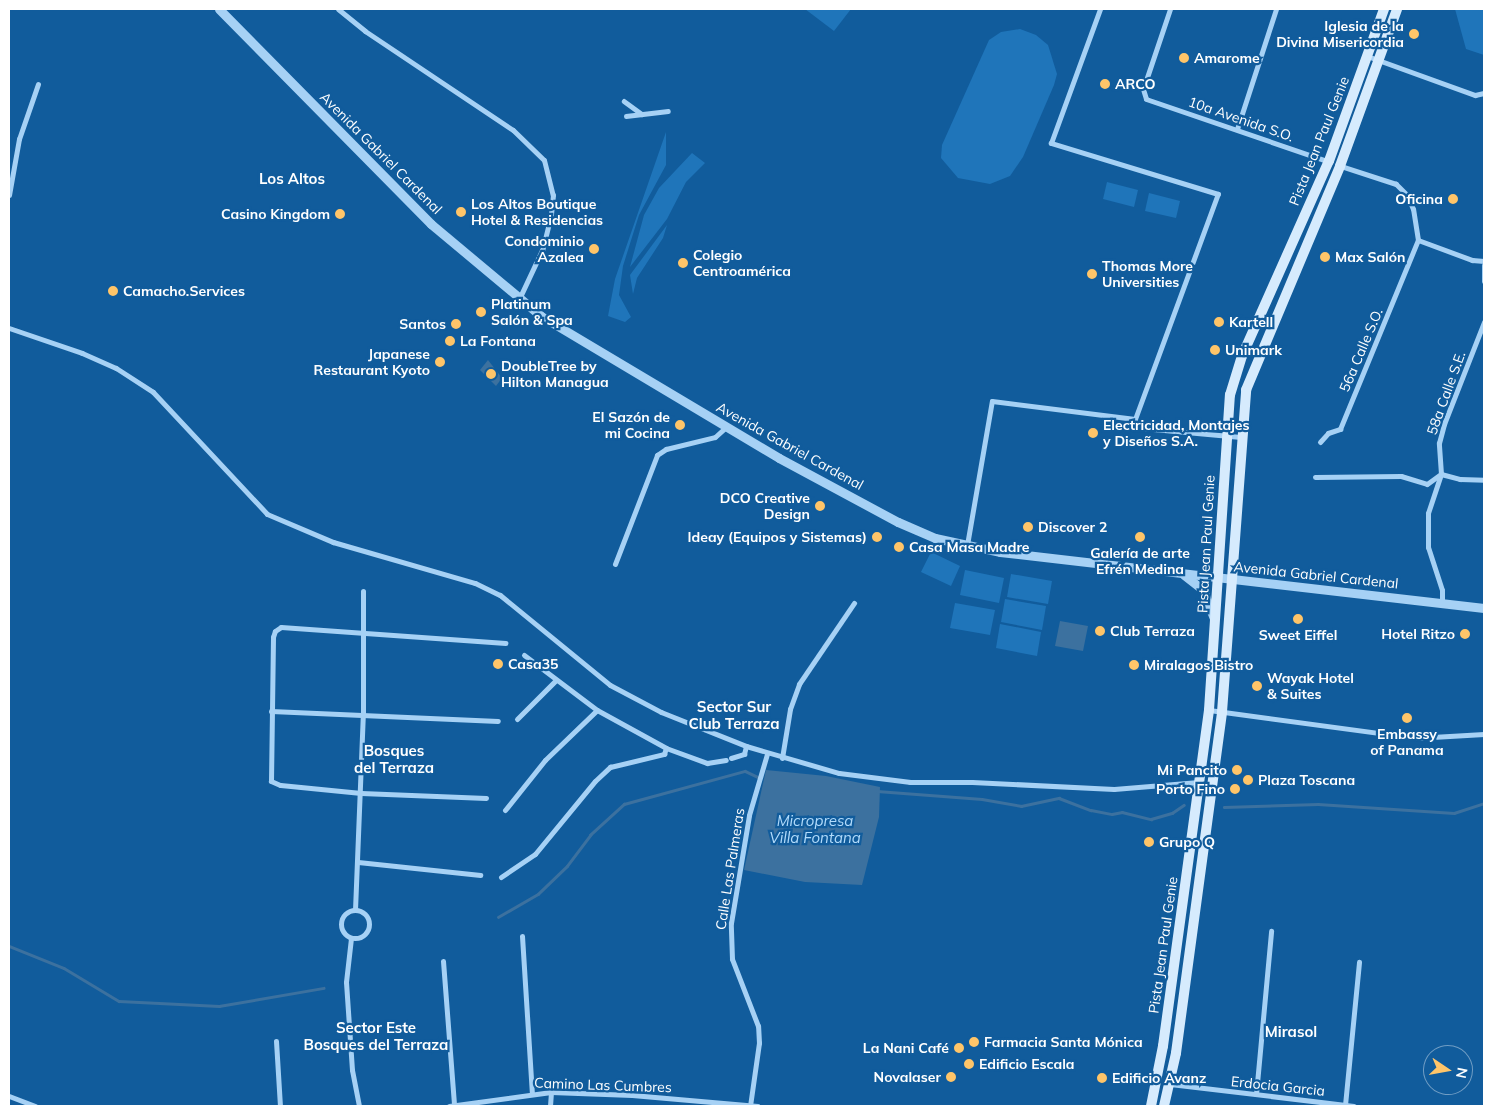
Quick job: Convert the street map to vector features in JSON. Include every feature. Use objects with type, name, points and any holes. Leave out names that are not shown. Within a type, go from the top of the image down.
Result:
[{"type":"main road","name":"Pista Jean Paul Genie","points":[[1151,1106],[1158,1076],[1209,710],[1219,578],[1225,435],[1230,395],[1242,356],[1329,161],[1384,9]]},
{"type":"main road","name":"Pista Jean Paul Genie","points":[[1164,1106],[1170,1084],[1222,712],[1246,390],[1254,367],[1340,166],[1397,9]]},
{"type":"main road","points":[[1203,856],[1206,790],[1200,782],[1207,776],[1216,757]]},
{"type":"main road","points":[[1155,1106],[1158,1076]]},
{"type":"street","name":"Avenida Gabriel Cardenal","points":[[219,9],[432,224],[541,316],[726,427],[898,522],[935,538],[967,545],[1184,575],[1484,608]]},
{"type":"street","points":[[338,9],[364,31],[513,130],[544,160],[553,195],[551,215],[542,250],[519,299]]},
{"type":"street","points":[[967,545],[992,401],[1135,419],[1218,194],[1051,143],[1100,9]]},
{"type":"street","name":"10a Avenida S.O.","points":[[1170,9],[1142,89],[1146,99],[1396,184],[1413,209],[1418,240]]},
{"type":"street","points":[[1237,129],[1276,9]]},
{"type":"street","points":[[1367,56],[1475,95],[1484,93]]},
{"type":"street","points":[[9,195],[19,139],[38,84]]},
{"type":"street","points":[[624,102],[643,114]]},
{"type":"street","points":[[626,116],[668,111]]},
{"type":"street","points":[[1418,240],[1472,260],[1484,261]]},
{"type":"street","name":"56a Calle S.O.","points":[[1320,442],[1328,433],[1340,429],[1418,240]]},
{"type":"street","points":[[1484,265],[1484,281]]},
{"type":"street","name":"58a Calle S.E.","points":[[1441,474],[1440,443],[1444,424],[1484,322]]},
{"type":"street","points":[[9,328],[82,352],[116,368],[152,392],[267,514],[333,542],[475,583],[500,595],[610,685],[661,712],[746,746],[782,758],[839,772],[910,782],[972,782],[1114,789],[1200,782]]},
{"type":"street","points":[[614,564],[657,455],[666,449],[715,437],[726,427]]},
{"type":"street","points":[[1130,427],[1241,437]]},
{"type":"street","points":[[1315,477],[1401,476],[1428,484],[1441,474]]},
{"type":"street","points":[[1441,474],[1460,479],[1484,480]]},
{"type":"street","points":[[1441,474],[1431,499],[1428,547],[1442,590],[1442,603]]},
{"type":"street","points":[[1184,575],[1203,590],[1215,623]]},
{"type":"street","points":[[355,910],[363,715],[363,591]]},
{"type":"street","points":[[782,758],[790,710],[799,684],[854,603]]},
{"type":"street","points":[[486,798],[361,793],[280,785],[271,781],[271,711],[275,631],[281,627],[505,643]]},
{"type":"street","points":[[524,656],[596,710],[666,748],[707,763],[744,754],[746,746]]},
{"type":"street","points":[[517,719],[556,680]]},
{"type":"street","points":[[505,810],[545,760],[596,710]]},
{"type":"street","points":[[1209,710],[1415,738],[1484,734]]},
{"type":"street","points":[[271,711],[498,721]]},
{"type":"street","points":[[501,877],[535,854],[595,781],[610,767],[664,754],[666,748]]},
{"type":"street","name":"Calle Las Palmeras","points":[[750,1106],[759,1043],[758,1026],[732,959],[731,923],[749,815],[768,754]]},
{"type":"street","points":[[358,862],[480,875]]},
{"type":"street","points":[[351,938],[364,935],[368,930],[367,917],[355,910]]},
{"type":"street","points":[[355,910],[342,918],[341,927],[351,938],[346,982],[352,1070],[359,1106]]},
{"type":"street","points":[[1256,1094],[1271,931]]},
{"type":"street","points":[[522,936],[532,1093]]},
{"type":"street","points":[[443,961],[451,1106]]},
{"type":"street","points":[[1346,1105],[1359,962]]},
{"type":"street","points":[[276,1041],[280,1106]]},
{"type":"street","name":"Erdocia Garcia","points":[[1170,1084],[1354,1106]]},
{"type":"street","points":[[550,1106],[551,1092]]},
{"type":"street","name":"Camino Las Cumbres","points":[[451,1106],[532,1093],[551,1092],[758,1106]]},
{"type":"street","points":[[9,1096],[35,1106]]},
{"type":"shaded area","points":[[805,9],[851,9],[834,31]]},
{"type":"shaded area","points":[[1455,9],[1484,9],[1484,55],[1466,49]]},
{"type":"shaded area","points":[[1020,29],[1036,35],[1048,45],[1057,74],[1054,85],[1023,157],[1010,176],[990,184],[958,178],[941,158],[942,145],[989,40],[1001,32]]},
{"type":"shaded area","points":[[666,132],[666,165],[639,215],[623,266],[619,295],[631,317],[625,322],[608,316],[615,279]]},
{"type":"shaded area","points":[[692,153],[705,163],[686,182],[667,219],[630,267],[644,215],[659,188]]},
{"type":"shaded area","points":[[1107,182],[1138,190],[1134,207],[1103,199]]},
{"type":"shaded area","points":[[1149,193],[1180,201],[1176,218],[1145,211]]},
{"type":"shaded area","points":[[667,225],[663,238],[637,278],[633,294],[630,275]]},
{"type":"shaded area","points":[[931,552],[960,566],[951,586],[921,572]]},
{"type":"shaded area","points":[[965,570],[1004,578],[999,603],[960,595]]},
{"type":"shaded area","points":[[1011,574],[1052,581],[1048,604],[1007,597]]},
{"type":"shaded area","points":[[1005,599],[1046,606],[1042,630],[1001,622]]},
{"type":"shaded area","points":[[955,603],[995,610],[990,635],[950,628]]},
{"type":"shaded area","points":[[1000,624],[1041,632],[1037,656],[996,648]]},
{"type":"water","name":"DoubleTree by Hilton Managua","points":[[488,360],[502,378],[496,386],[480,370]]},
{"type":"water","points":[[1060,621],[1088,626],[1083,651],[1055,646]]},
{"type":"water","name":"Micropresa Villa Fontana","points":[[766,770],[826,776],[880,787],[879,817],[862,885],[805,882],[744,870]]},
{"type":"waterway","points":[[498,917],[538,894],[567,866],[590,835],[624,804],[745,771],[760,778]]},
{"type":"waterway","points":[[877,791],[982,799],[1021,806],[1059,798],[1091,810],[1112,814],[1122,812],[1151,819],[1172,813],[1184,805]]},
{"type":"waterway","points":[[1224,807],[1318,804],[1454,813],[1484,803]]},
{"type":"waterway","points":[[9,946],[64,968],[119,1001],[219,1006],[323,988]]},
{"type":"place","name":"Iglesia de la Divina Misericordia","points":[[1414,34]]},
{"type":"place","name":"Amarome","points":[[1184,58]]},
{"type":"place","name":"ARCO","points":[[1105,84]]},
{"type":"place","name":"Oficina","points":[[1453,199]]},
{"type":"place","name":"Los Altos Boutique Hotel & Residencias","points":[[461,212]]},
{"type":"place","name":"Casino Kingdom","points":[[340,214]]},
{"type":"place","name":"Condominio Azalea","points":[[594,249]]},
{"type":"place","name":"Max Salón","points":[[1325,257]]},
{"type":"place","name":"Colegio Centroamérica","points":[[683,263]]},
{"type":"place","name":"Thomas More Universities","points":[[1092,274]]},
{"type":"place","name":"Camacho.Services","points":[[113,291]]},
{"type":"place","name":"Platinum Salón & Spa","points":[[481,312]]},
{"type":"place","name":"Kartell","points":[[1219,322]]},
{"type":"place","name":"Santos","points":[[456,324]]},
{"type":"place","name":"La Fontana","points":[[450,341]]},
{"type":"place","name":"Unimark","points":[[1215,350]]},
{"type":"place","name":"Japanese Restaurant Kyoto","points":[[440,362]]},
{"type":"place","name":"DoubleTree by Hilton Managua","points":[[491,374]]},
{"type":"place","name":"El Sazón de mi Cocina","points":[[680,425]]},
{"type":"place","name":"Electricidad, Montajes y Diseños S.A.","points":[[1093,433]]},
{"type":"place","name":"DCO Creative Design","points":[[820,506]]},
{"type":"place","name":"Discover 2","points":[[1028,527]]},
{"type":"place","name":"Ideay (Equipos y Sistemas)","points":[[877,537]]},
{"type":"place","name":"Galería de arte Efrén Medina","points":[[1140,537]]},
{"type":"place","name":"Casa Masa Madre","points":[[899,547]]},
{"type":"place","name":"Sweet Eiffel","points":[[1298,619]]},
{"type":"place","name":"Club Terraza","points":[[1100,631]]},
{"type":"place","name":"Hotel Ritzo","points":[[1465,634]]},
{"type":"place","name":"Casa35","points":[[498,664]]},
{"type":"place","name":"Miralagos Bistro","points":[[1134,665]]},
{"type":"place","name":"Wayak Hotel & Suites","points":[[1257,686]]},
{"type":"place","name":"Embassy of Panama","points":[[1407,718]]},
{"type":"place","name":"Mi Pancito","points":[[1237,770]]},
{"type":"place","name":"Plaza Toscana","points":[[1248,780]]},
{"type":"place","name":"Porto Fino","points":[[1235,789]]},
{"type":"place","name":"Grupo Q","points":[[1149,842]]},
{"type":"place","name":"Farmacia Santa Mónica","points":[[974,1042]]},
{"type":"place","name":"La Nani Café","points":[[959,1048]]},
{"type":"place","name":"Edificio Escala","points":[[969,1064]]},
{"type":"place","name":"Novalaser","points":[[951,1077]]},
{"type":"place","name":"Edificio Avanz","points":[[1102,1078]]},
{"type":"district","name":"Los Altos","points":[[292,179]]},
{"type":"district","name":"Sector Sur Club Terraza","points":[[734,714]]},
{"type":"district","name":"Bosques del Terraza","points":[[394,758]]},
{"type":"district","name":"Mirasol","points":[[1291,1032]]},
{"type":"district","name":"Sector Este Bosques del Terraza","points":[[376,1036]]}]
